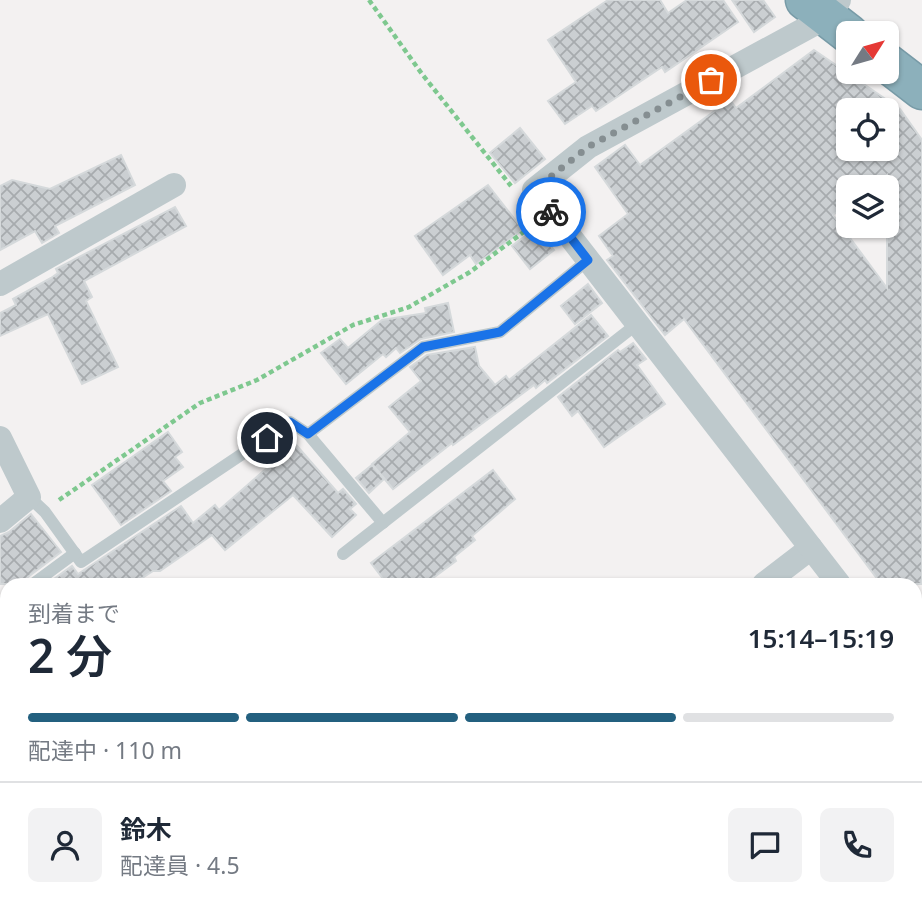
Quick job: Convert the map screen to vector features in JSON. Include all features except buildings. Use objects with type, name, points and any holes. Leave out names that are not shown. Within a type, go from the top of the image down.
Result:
[{"type":"highway","points":[[900,73],[922,90]]},
{"type":"street","points":[[830,13],[588,147],[534,190],[834,578]]},
{"type":"street","points":[[0,284],[174,185]]},
{"type":"street","points":[[0,438],[37,504],[0,521]]},
{"type":"street","points":[[772,578],[811,548]]},
{"type":"lane","points":[[308,434],[423,347],[500,332],[588,260]]},
{"type":"lane","points":[[343,554],[637,324]]},
{"type":"lane","points":[[37,504],[81,562],[290,422],[308,434],[383,523]]},
{"type":"lane","points":[[41,578],[75,553]]},
{"type":"path","points":[[369,0],[422,74],[515,192],[534,190]]},
{"type":"path","points":[[37,504],[79,484],[200,403],[257,380],[354,325],[410,307],[470,272],[551,212]]},
{"type":"way so far","points":[[551,212],[534,190],[588,147],[711,80]]},
{"type":"route","points":[[267,438],[290,422],[308,434],[423,347],[500,332],[588,260],[551,212]]}]
